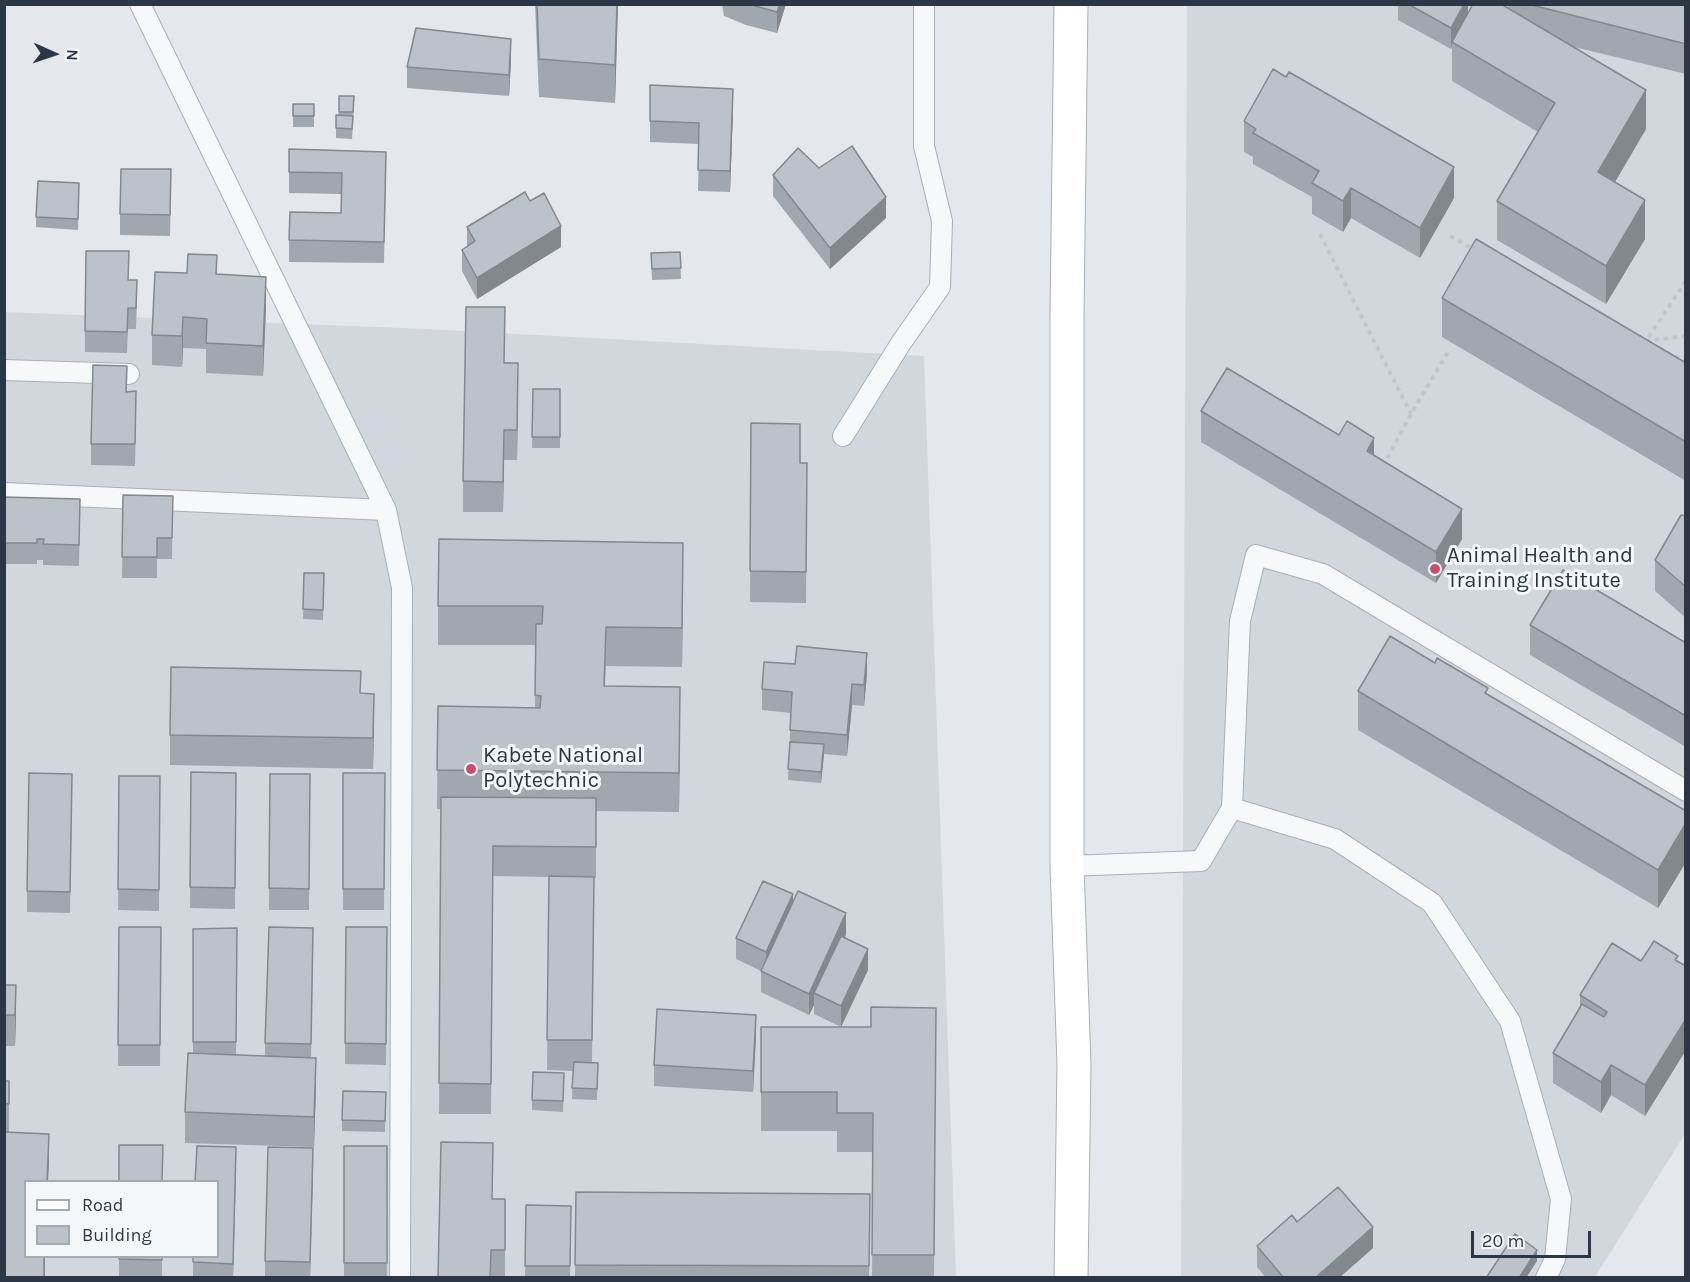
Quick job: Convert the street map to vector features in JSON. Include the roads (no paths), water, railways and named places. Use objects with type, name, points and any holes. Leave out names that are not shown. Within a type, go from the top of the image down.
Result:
[{"type":"street","points":[[1071,4],[1067,314],[1067,866],[1074,1064],[1071,1278]]},
{"type":"lane","points":[[141,4],[386,510],[402,588],[400,1278]]},
{"type":"lane","points":[[843,436],[901,343],[940,287],[942,221],[924,146],[924,4]]},
{"type":"lane","points":[[4,370],[129,374]]},
{"type":"lane","points":[[4,493],[386,510]]},
{"type":"lane","points":[[1067,866],[1201,861],[1232,808],[1240,621],[1256,555],[1323,574],[1686,791]]},
{"type":"lane","points":[[1232,808],[1335,839],[1432,903],[1510,1021],[1561,1199],[1555,1259],[1546,1278]]},
{"type":"place","name":"Animal Health and Training Institute","points":[[1435,569]]},
{"type":"place","name":"Kabete National Polytechnic","points":[[471,769]]}]
